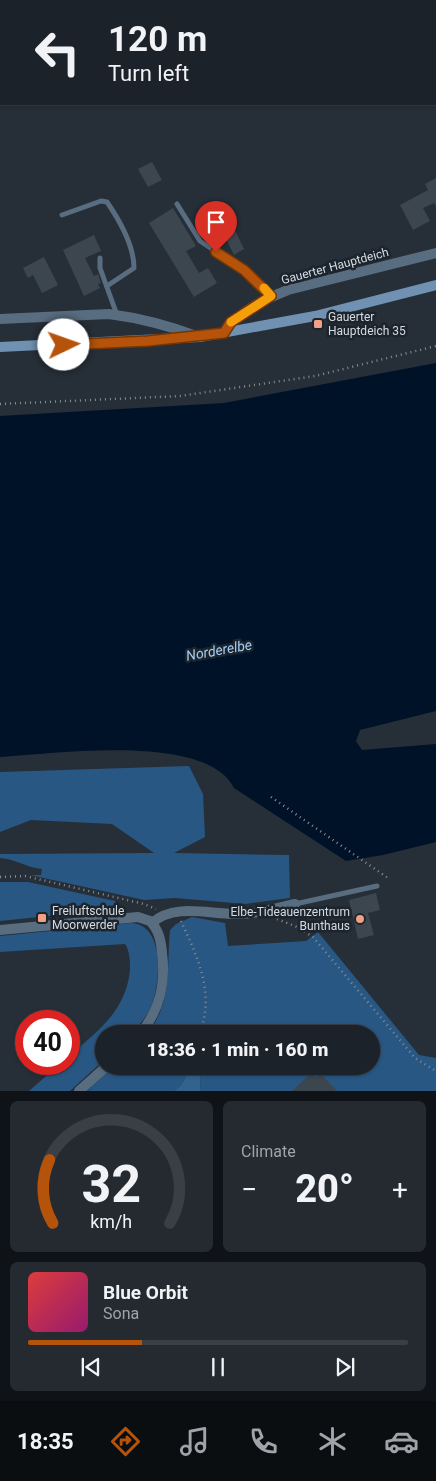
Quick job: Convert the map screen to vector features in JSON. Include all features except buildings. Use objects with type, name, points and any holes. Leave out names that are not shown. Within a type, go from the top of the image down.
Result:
[{"type":"street","name":"Gauerter Hauptdeich","points":[[224,333],[231,322],[271,296],[307,285],[436,254]]},
{"type":"street","points":[[0,347],[200,337],[315,316],[436,285]]},
{"type":"street","points":[[0,319],[118,315],[177,329],[200,337]]},
{"type":"street","points":[[152,923],[162,915],[177,912],[209,911],[235,914],[258,912],[295,904]]},
{"type":"street","points":[[0,930],[138,917],[152,923],[161,942],[164,983],[153,1015],[146,1025]]},
{"type":"street","points":[[79,1091],[96,1075]]},
{"type":"lane","points":[[62,215],[101,201],[107,202],[113,211],[130,244],[134,257],[134,268],[107,286]]},
{"type":"lane","points":[[176,204],[200,241],[244,270],[271,296]]},
{"type":"lane","points":[[100,258],[100,268],[118,315]]},
{"type":"lane","points":[[295,904],[377,886]]},
{"type":"path","points":[[0,404],[180,396],[315,376],[436,346]]},
{"type":"path","points":[[271,797],[388,878]]},
{"type":"path","points":[[0,877],[25,876],[152,906],[162,915]]},
{"type":"path","points":[[177,912],[198,957],[205,986],[203,1025]]},
{"type":"path","points":[[258,912],[297,927],[312,937],[415,1058],[436,1071]]},
{"type":"shaded area","points":[[189,766],[203,794],[205,837],[174,853],[289,855],[290,898],[245,904],[175,898],[144,900],[30,875],[41,875],[42,869],[0,858],[0,854],[154,853],[112,824],[31,820],[0,832],[0,772]]},
{"type":"shaded area","points":[[0,882],[28,882],[115,901],[117,909],[0,921]]},
{"type":"shaded area","points":[[192,917],[225,923],[228,946],[306,941],[318,932],[419,1055],[436,1058],[436,1091],[200,1091],[201,1075],[380,1075],[380,1025],[153,1025],[165,996],[170,930],[176,924]]},
{"type":"shaded area","points":[[131,923],[143,926],[151,934],[158,959],[154,999],[148,1013],[138,1025],[104,1025],[117,1009],[127,984],[130,960],[125,944],[0,952],[0,936]]},
{"type":"shaded area","points":[[95,1034],[95,1068],[70,1091],[29,1091],[47,1075],[80,1075],[80,1047]]},
{"type":"shaded area","points":[[104,1075],[187,1075],[181,1085],[174,1091],[87,1091]]},
{"type":"shaded area","points":[[187,1075],[201,1075],[200,1091],[174,1091],[181,1085]]},
{"type":"water","name":"Norderelbe","points":[[436,363],[436,711],[360,730],[356,741],[362,750],[436,744],[436,842],[383,855],[346,861],[234,788],[218,770],[193,759],[162,753],[127,750],[0,757],[0,416],[224,403]]},
{"type":"slow traffic","points":[[231,322],[271,296],[264,288]]},
{"type":"place","name":"Gauerter Hauptdeich 35","points":[[318,324]]},
{"type":"place","name":"Freiluftschule Moorwerder","points":[[42,918]]},
{"type":"place","name":"Elbe-Tideauenzentrum Bunthaus","points":[[360,919]]},
{"type":"route","points":[[64,345],[148,341],[224,333],[231,322],[271,296],[261,284],[244,270],[216,252]]}]
